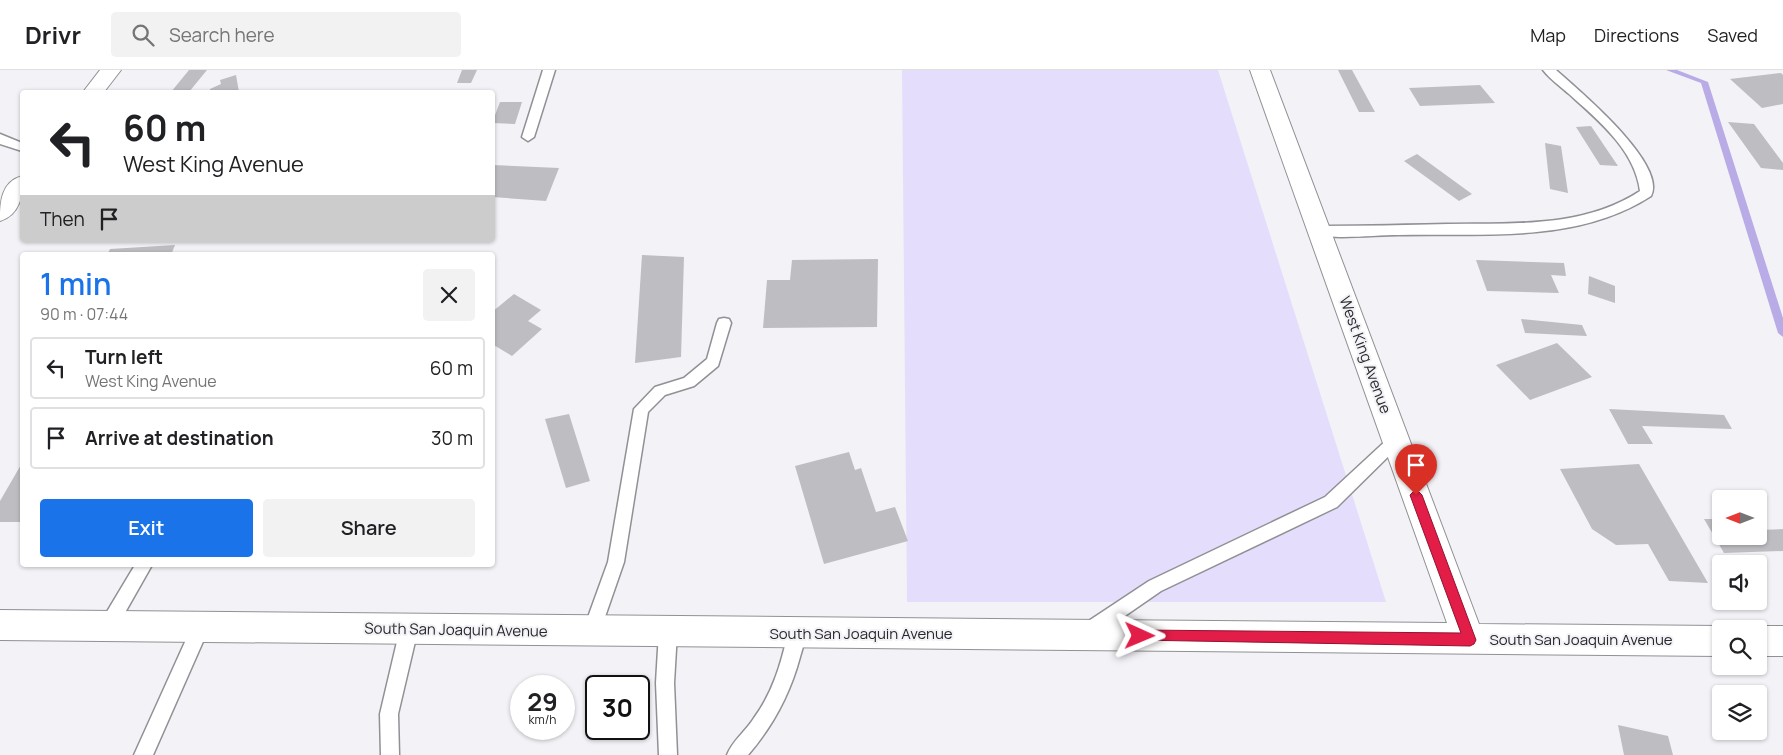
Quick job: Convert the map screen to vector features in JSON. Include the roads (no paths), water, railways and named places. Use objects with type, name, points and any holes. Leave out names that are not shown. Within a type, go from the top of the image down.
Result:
[{"type":"street","points":[[95,90],[111,70]]},
{"type":"street","name":"West King Avenue","points":[[1261,70],[1470,640]]},
{"type":"street","points":[[0,213],[20,187]]},
{"type":"street","name":"South San Joaquin Avenue","points":[[0,625],[1712,641]]},
{"type":"street","points":[[1767,641],[1783,641]]},
{"type":"lane","points":[[528,137],[549,70]]},
{"type":"lane","points":[[1319,232],[1525,228],[1577,221],[1606,214],[1634,203],[1647,193],[1648,184],[1642,168],[1624,143],[1549,70]]},
{"type":"lane","points":[[0,138],[2,141],[20,146]]},
{"type":"lane","points":[[592,631],[616,562],[641,409],[660,392],[689,382],[713,362],[724,323]]},
{"type":"lane","points":[[1082,635],[1154,586],[1330,502],[1396,440]]},
{"type":"lane","points":[[108,626],[143,567]]},
{"type":"lane","points":[[143,755],[200,628]]},
{"type":"lane","points":[[390,755],[389,714],[409,629]]},
{"type":"lane","points":[[668,632],[664,683],[668,755]]},
{"type":"lane","points":[[736,755],[773,709],[789,670],[797,633]]},
{"type":"waterway","points":[[1670,70],[1704,82],[1783,333]]}]
